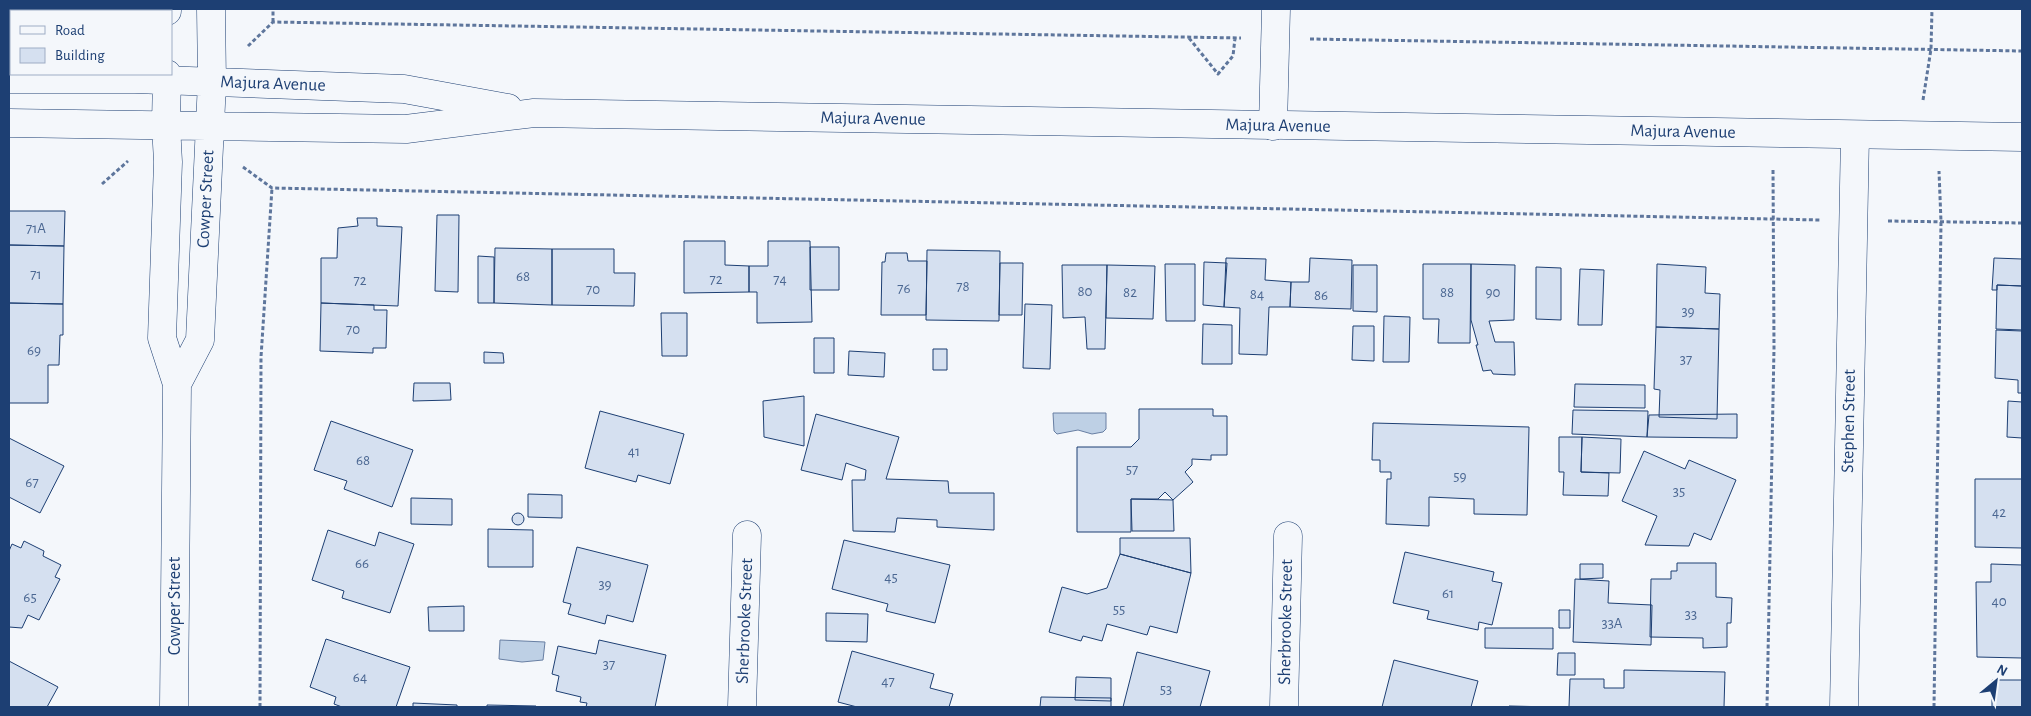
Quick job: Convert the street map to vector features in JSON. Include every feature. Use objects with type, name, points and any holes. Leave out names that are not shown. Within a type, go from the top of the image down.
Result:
[{"type":"main road","name":"Cowper Street","points":[[177,384],[200,340],[212,82],[211,9]]},
{"type":"main road","points":[[1272,126],[1276,9]]},
{"type":"main road","points":[[9,78],[26,75]]},
{"type":"main road","name":"Cowper Street","points":[[168,77],[166,125],[168,162],[162,338],[177,384],[174,707]]},
{"type":"main road","name":"Majura Avenue","points":[[9,78],[168,77],[212,82],[404,89],[534,113]]},
{"type":"main road","name":"Majura Avenue","points":[[9,123],[406,129],[534,113],[2022,137]]},
{"type":"main road","name":"Stephen Street","points":[[1844,707],[1855,134]]},
{"type":"main road","name":"Sherbrooke Street","points":[[742,707],[747,535]]},
{"type":"main road","name":"Sherbrooke Street","points":[[1284,707],[1288,536]]},
{"type":"path","points":[[273,9],[273,22]]},
{"type":"path","points":[[243,51],[273,22],[1189,37],[1235,38],[1233,56],[1218,74],[1189,37]]},
{"type":"path","points":[[1304,39],[2022,51]]},
{"type":"path","points":[[1767,707],[1774,348],[1772,219],[1774,133]]},
{"type":"path","points":[[102,184],[128,161]]},
{"type":"path","points":[[239,164],[272,188],[1772,219]]},
{"type":"path","points":[[260,707],[261,357],[272,188]]},
{"type":"path","points":[[1934,707],[1941,222],[2022,223]]},
{"type":"water","points":[[1053,413],[1106,413],[1106,429],[1103,432],[1092,434],[1078,430],[1057,434],[1054,431]]},
{"type":"water","points":[[500,640],[545,642],[543,660],[522,662],[499,659]]},
{"type":"building","points":[[9,211],[65,211],[64,246],[9,245]]},
{"type":"building","points":[[437,215],[459,215],[458,292],[435,291]]},
{"type":"building","points":[[357,218],[377,218],[377,226],[402,227],[398,306],[321,303],[321,258],[337,258],[338,228],[358,226]]},
{"type":"building","points":[[684,241],[725,241],[725,265],[749,266],[749,292],[684,293]]},
{"type":"building","points":[[768,241],[810,241],[812,322],[757,323],[757,292],[749,292],[749,266],[768,266]]},
{"type":"building","points":[[9,245],[64,246],[63,304],[9,303]]},
{"type":"building","points":[[810,247],[839,247],[839,290],[810,290]]},
{"type":"building","points":[[495,248],[552,249],[552,305],[494,303]]},
{"type":"building","points":[[552,249],[614,249],[614,273],[635,273],[634,306],[552,305]]},
{"type":"building","points":[[927,250],[1000,251],[999,321],[926,320]]},
{"type":"building","points":[[886,253],[907,253],[908,261],[927,261],[926,315],[881,315],[882,262],[885,262]]},
{"type":"building","points":[[478,256],[494,257],[494,303],[478,303]]},
{"type":"building","points":[[1226,258],[1266,259],[1265,280],[1291,282],[1290,307],[1269,307],[1267,355],[1239,354],[1240,308],[1224,307]]},
{"type":"building","points":[[1310,258],[1352,260],[1351,309],[1290,307],[1291,282],[1309,282]]},
{"type":"building","points":[[1994,258],[2022,259],[2022,286],[1997,285],[1997,290],[1992,290]]},
{"type":"building","points":[[1204,262],[1227,263],[1224,307],[1203,305]]},
{"type":"building","points":[[1000,263],[1023,263],[1022,315],[999,315]]},
{"type":"building","points":[[1165,264],[1195,264],[1195,321],[1166,321]]},
{"type":"building","points":[[1423,264],[1471,264],[1470,343],[1438,343],[1439,319],[1423,319]]},
{"type":"building","points":[[1471,264],[1515,265],[1514,320],[1489,321],[1495,342],[1514,342],[1515,375],[1493,374],[1491,370],[1483,371],[1471,320]]},
{"type":"building","points":[[1657,264],[1706,267],[1705,293],[1720,294],[1719,329],[1656,327]]},
{"type":"building","points":[[1062,265],[1107,265],[1105,349],[1087,349],[1085,317],[1063,318]]},
{"type":"building","points":[[1107,265],[1155,266],[1153,319],[1106,318]]},
{"type":"building","points":[[1353,265],[1377,265],[1377,312],[1353,311]]},
{"type":"building","points":[[1536,267],[1561,268],[1561,320],[1536,319]]},
{"type":"building","points":[[1580,269],[1604,270],[1602,325],[1578,325]]},
{"type":"building","points":[[1997,285],[2022,286],[2022,330],[1996,329]]},
{"type":"building","points":[[9,303],[63,304],[63,335],[60,335],[59,365],[48,365],[48,403],[9,403]]},
{"type":"building","points":[[321,303],[374,305],[374,310],[387,310],[386,348],[373,348],[373,353],[320,351]]},
{"type":"building","points":[[1025,304],[1052,305],[1050,369],[1023,368]]},
{"type":"building","points":[[661,313],[687,313],[687,356],[662,356]]},
{"type":"building","points":[[1384,316],[1410,317],[1409,362],[1383,362]]},
{"type":"building","points":[[1203,324],[1232,325],[1232,364],[1202,364]]},
{"type":"building","points":[[1353,326],[1374,326],[1374,361],[1352,360]]},
{"type":"building","points":[[1656,327],[1719,329],[1717,419],[1659,417],[1660,390],[1654,389]]},
{"type":"building","points":[[1996,330],[2022,331],[2022,393],[2018,393],[2018,380],[1995,378]]},
{"type":"building","points":[[814,338],[834,338],[834,373],[814,373]]},
{"type":"building","points":[[933,349],[947,349],[947,370],[933,370]]},
{"type":"building","points":[[849,351],[885,353],[884,377],[848,375]]},
{"type":"building","points":[[484,352],[503,353],[504,363],[484,363]]},
{"type":"building","points":[[414,383],[450,383],[451,400],[413,401]]},
{"type":"building","points":[[1575,384],[1645,385],[1645,408],[1574,407]]},
{"type":"building","points":[[804,396],[804,446],[764,437],[763,401]]},
{"type":"building","points":[[2008,401],[2022,402],[2022,438],[2007,437]]},
{"type":"building","points":[[1139,409],[1213,409],[1213,416],[1227,416],[1227,455],[1211,455],[1211,460],[1192,459],[1192,465],[1185,472],[1193,482],[1173,500],[1165,492],[1158,499],[1131,499],[1131,532],[1077,532],[1077,447],[1131,447],[1139,439]]},
{"type":"building","points":[[1573,410],[1648,411],[1647,437],[1572,434]]},
{"type":"building","points":[[600,411],[684,434],[670,484],[638,475],[636,482],[585,468]]},
{"type":"building","points":[[816,414],[899,437],[886,479],[948,481],[949,493],[994,493],[994,530],[937,527],[937,520],[897,518],[895,532],[853,531],[852,480],[865,480],[866,470],[846,463],[842,480],[801,470]]},
{"type":"building","points":[[1737,414],[1737,438],[1647,437],[1649,415]]},
{"type":"building","points":[[331,421],[413,450],[392,507],[344,489],[347,481],[314,470]]},
{"type":"building","points":[[1373,423],[1529,427],[1527,515],[1474,514],[1474,499],[1429,497],[1429,526],[1386,524],[1387,479],[1391,479],[1391,472],[1380,472],[1380,460],[1372,460]]},
{"type":"building","points":[[1559,437],[1582,437],[1581,472],[1609,473],[1608,496],[1563,495],[1564,472],[1559,472]]},
{"type":"building","points":[[1582,437],[1621,439],[1620,473],[1581,472]]},
{"type":"building","points":[[9,438],[64,466],[40,513],[9,497]]},
{"type":"building","points":[[1644,451],[1685,469],[1689,460],[1736,480],[1711,540],[1694,533],[1689,546],[1645,545],[1657,516],[1622,501]]},
{"type":"building","points":[[1975,479],[2022,479],[2022,548],[1975,547]]},
{"type":"building","points":[[528,494],[562,495],[562,518],[528,517]]},
{"type":"building","points":[[411,498],[452,499],[452,525],[411,524]]},
{"type":"building","points":[[1131,499],[1173,500],[1174,531],[1132,531]]},
{"type":"building","points":[[516,513],[520,513],[524,519],[520,525],[516,525],[512,521],[512,517]]},
{"type":"building","points":[[488,529],[533,530],[533,567],[488,567]]},
{"type":"building","points":[[328,530],[375,546],[379,532],[414,544],[390,613],[342,598],[344,591],[312,580]]},
{"type":"building","points":[[1120,538],[1190,538],[1191,573],[1120,554]]},
{"type":"building","points":[[844,540],[950,565],[935,623],[886,611],[888,604],[832,589]]},
{"type":"building","points":[[24,541],[44,551],[43,556],[61,565],[55,577],[60,579],[39,620],[28,615],[22,628],[9,627],[9,551],[12,544],[21,548]]},
{"type":"building","points":[[577,547],[648,565],[633,622],[607,615],[605,624],[568,614],[571,604],[563,602]]},
{"type":"building","points":[[1405,552],[1494,572],[1492,581],[1502,583],[1492,625],[1479,622],[1478,630],[1427,619],[1429,611],[1393,603]]},
{"type":"building","points":[[1120,554],[1191,573],[1177,633],[1150,626],[1147,635],[1107,624],[1102,641],[1083,636],[1081,641],[1049,632],[1062,587],[1087,594],[1107,588]]},
{"type":"building","points":[[1677,563],[1716,563],[1716,597],[1732,598],[1731,623],[1727,623],[1727,647],[1703,648],[1703,638],[1650,637],[1651,579],[1671,579],[1671,571],[1677,571]]},
{"type":"building","points":[[1580,564],[1603,564],[1603,578],[1580,579]]},
{"type":"building","points":[[1991,564],[2022,565],[2022,658],[1977,657],[1976,582],[1991,582]]},
{"type":"building","points":[[1575,579],[1609,581],[1608,603],[1652,605],[1651,645],[1573,642]]},
{"type":"building","points":[[464,606],[464,631],[429,631],[428,607]]},
{"type":"building","points":[[1559,610],[1570,610],[1570,628],[1559,628]]},
{"type":"building","points":[[826,613],[868,614],[867,642],[826,641]]},
{"type":"building","points":[[1485,628],[1553,628],[1553,649],[1485,648]]},
{"type":"building","points":[[326,639],[410,667],[396,707],[342,707],[334,704],[336,697],[310,687]]},
{"type":"building","points":[[599,640],[666,655],[655,707],[586,707],[587,703],[580,702],[581,697],[556,691],[559,676],[552,674],[558,646],[596,654]]},
{"type":"building","points":[[852,651],[934,674],[930,688],[953,694],[949,707],[857,707],[838,702]]},
{"type":"building","points":[[1137,652],[1210,671],[1200,707],[1123,707]]},
{"type":"building","points":[[1558,653],[1575,653],[1575,675],[1557,675]]},
{"type":"building","points":[[1394,660],[1478,681],[1471,707],[1382,707]]},
{"type":"building","points":[[9,661],[58,687],[47,707],[9,707]]},
{"type":"building","points":[[1624,670],[1725,672],[1724,707],[1569,707],[1570,679],[1604,679],[1604,688],[1624,688]]},
{"type":"building","points":[[1076,677],[1111,678],[1111,701],[1075,700]]},
{"type":"building","points":[[1992,680],[2022,680],[2022,707],[1992,707]]},
{"type":"building","points":[[1041,697],[1111,698],[1111,707],[1040,707]]},
{"type":"building","points":[[413,703],[457,705],[457,707],[413,707]]},
{"type":"building","points":[[487,705],[536,706],[536,707],[487,707]]},
{"type":"building","points":[[1509,706],[1552,707],[1508,707]]}]
